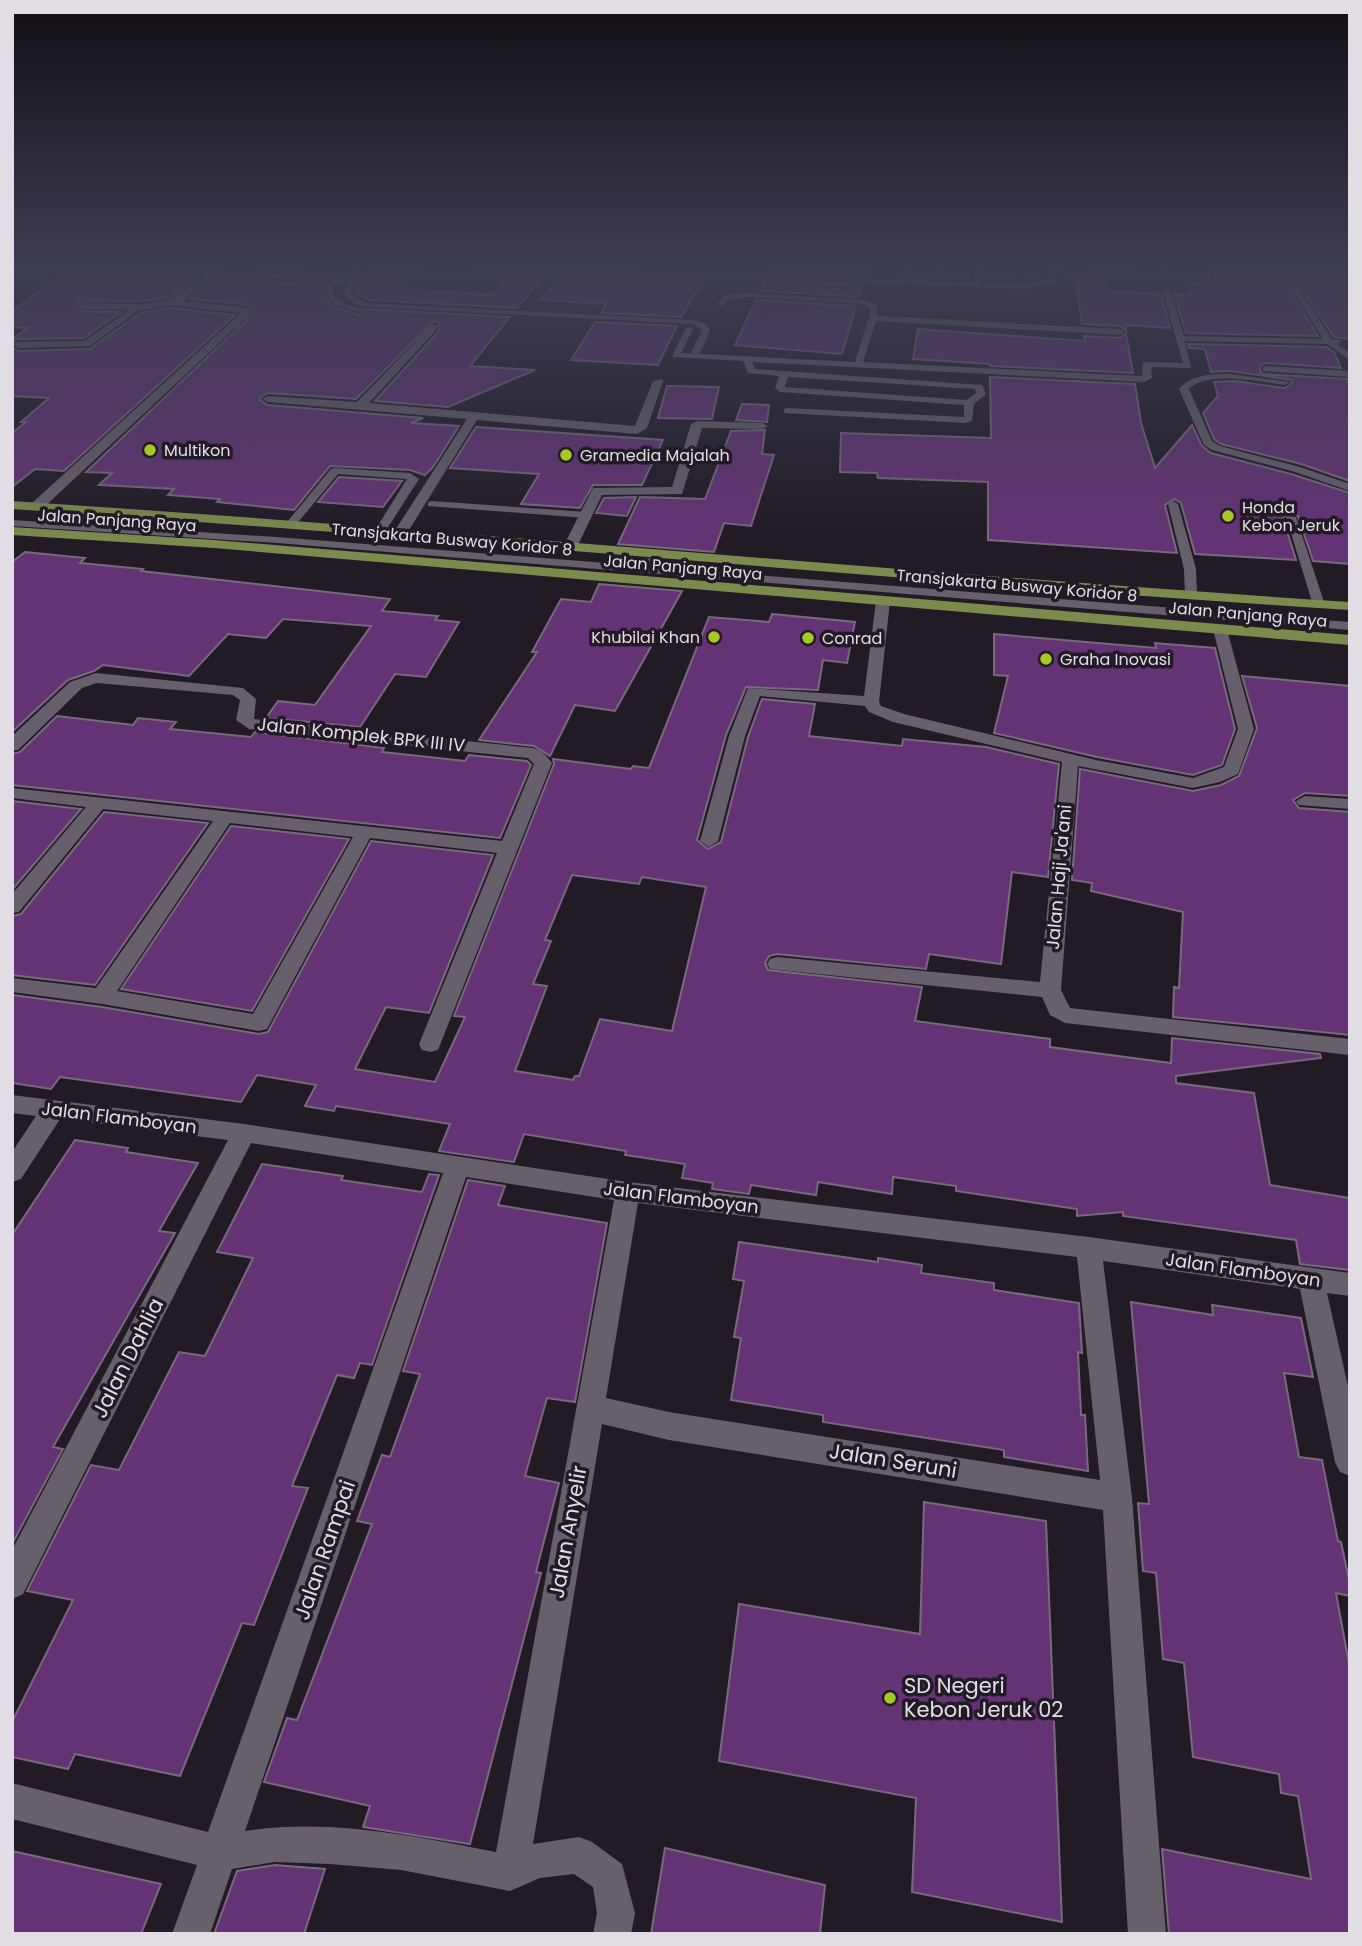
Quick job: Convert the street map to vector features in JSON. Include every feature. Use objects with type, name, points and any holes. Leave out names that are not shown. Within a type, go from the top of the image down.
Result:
[{"type":"main road","name":"Jalan Panjang Raya","points":[[12,505],[381,530],[1191,596],[1350,606]]},
{"type":"main road","name":"Jalan Panjang Raya","points":[[12,531],[214,544],[1350,640]]},
{"type":"street","points":[[36,507],[198,358]]},
{"type":"street","points":[[360,406],[405,358]]},
{"type":"street","points":[[268,399],[637,430],[641,428],[658,382]]},
{"type":"street","points":[[401,532],[474,416]]},
{"type":"street","points":[[571,545],[601,489],[677,491],[697,425],[762,426]]},
{"type":"street","points":[[883,601],[871,702],[875,709],[899,718],[1071,760],[1193,783],[1217,779],[1232,770],[1246,729],[1221,629]]},
{"type":"street","name":"Jalan Komplek BPK III IV","points":[[12,746],[76,685],[88,679],[237,691],[248,699],[244,720],[248,724],[533,753],[541,758],[543,763],[430,1044]]},
{"type":"street","points":[[709,841],[737,736],[754,691],[871,702]]},
{"type":"street","name":"Jalan Haji Ja'ani","points":[[1050,990],[1071,760]]},
{"type":"street","points":[[12,793],[508,848]]},
{"type":"street","points":[[1304,801],[1350,804]]},
{"type":"street","points":[[12,907],[99,802]]},
{"type":"street","points":[[102,996],[225,817]]},
{"type":"street","points":[[12,985],[102,996],[259,1023],[365,832]]},
{"type":"street","points":[[777,964],[1050,990],[1058,1010],[1065,1015],[1350,1047]]},
{"type":"street","name":"Jalan Flamboyan","points":[[12,1104],[244,1133],[628,1192],[1089,1248],[1350,1285]]},
{"type":"street","points":[[12,1172],[53,1110]]},
{"type":"street","name":"Jalan Dahlia","points":[[12,1583],[244,1133]]},
{"type":"street","name":"Jalan Rampai","points":[[191,1934],[458,1166]]},
{"type":"street","name":"Jalan Anyelir","points":[[510,1873],[628,1192]]},
{"type":"street","points":[[1089,1248],[1117,1497],[1147,1934]]},
{"type":"street","points":[[1311,1280],[1350,1462]]},
{"type":"street","name":"Jalan Seruni","points":[[590,1408],[669,1426],[1117,1497]]},
{"type":"street","points":[[12,1801],[219,1853],[275,1844],[330,1846],[401,1852],[510,1873],[539,1860],[579,1855],[609,1877],[616,1913],[612,1934]]},
{"type":"lane","points":[[716,358],[1144,379],[1147,378],[1145,365],[1350,374]]},
{"type":"lane","points":[[858,365],[860,358]]},
{"type":"lane","points":[[1186,358],[1188,366]]},
{"type":"lane","points":[[747,359],[751,371],[979,387],[981,394],[979,399],[969,403],[788,391],[780,388],[783,374]]},
{"type":"lane","points":[[1285,382],[1213,376],[1191,381],[1184,389],[1208,443],[1216,448],[1296,469],[1350,488]]},
{"type":"lane","points":[[787,411],[965,420],[969,419],[969,403]]},
{"type":"lane","points":[[290,524],[335,471],[410,476],[414,479],[381,530]]},
{"type":"lane","points":[[432,504],[586,515]]},
{"type":"lane","points":[[1173,504],[1190,569],[1191,596]]},
{"type":"lane","name":"Transjakarta Busway Koridor 8","points":[[12,515],[507,549],[1350,616]]},
{"type":"lane","points":[[1291,517],[1319,604]]},
{"type":"lane","name":"Transjakarta Busway Koridor 8","points":[[12,523],[277,540],[1350,626]]},
{"type":"building","points":[[12,358],[188,358],[64,471],[35,469],[12,487],[12,433],[49,398],[12,396]]},
{"type":"building","points":[[207,358],[397,358],[356,399],[268,393],[260,400],[268,405],[423,418],[411,423],[459,426],[425,475],[410,470],[330,466],[294,510],[217,502],[220,499],[168,495],[174,489],[99,485],[112,473],[86,472]]},
{"type":"building","points":[[414,358],[477,358],[470,366],[535,370],[448,407],[375,401]]},
{"type":"building","points":[[572,358],[662,358],[658,365],[571,360]]},
{"type":"building","points":[[1130,358],[1133,373],[990,366],[913,359]]},
{"type":"building","points":[[1207,358],[1337,358],[1341,368],[1266,363],[1261,365],[1260,371],[1263,374],[1347,379],[1350,386],[1350,481],[1301,464],[1221,444],[1214,439],[1203,413],[1218,396],[1214,382],[1235,381],[1285,388],[1292,380],[1230,371],[1211,372]]},
{"type":"building","points":[[990,377],[1135,384],[1141,423],[1155,468],[1192,425],[1202,446],[1211,453],[1350,493],[1350,564],[1313,561],[1298,516],[1288,512],[1283,518],[1296,560],[1195,554],[1181,503],[1174,499],[1165,505],[1177,553],[988,540],[988,482],[878,478],[877,473],[840,472],[841,433],[991,438]]},
{"type":"building","points":[[667,386],[719,387],[712,419],[658,418]]},
{"type":"building","points":[[742,404],[769,405],[767,422],[736,420]]},
{"type":"building","name":"Gramedia Majalah","points":[[476,427],[663,440],[642,485],[593,485],[580,508],[521,504],[539,474],[450,468]]},
{"type":"building","points":[[765,430],[762,454],[774,455],[751,526],[724,523],[714,552],[618,544],[640,497],[705,499],[731,431]]},
{"type":"building","points":[[339,477],[402,481],[383,507],[318,502]]},
{"type":"building","points":[[636,497],[627,516],[596,513],[604,498]]},
{"type":"building","points":[[25,552],[85,558],[80,563],[143,569],[141,571],[390,599],[382,611],[438,616],[435,620],[459,622],[426,677],[395,674],[360,727],[266,718],[278,701],[315,705],[371,626],[283,619],[266,638],[228,634],[189,676],[103,665],[68,680],[12,732],[12,562]]},
{"type":"building","points":[[612,557],[697,564],[695,567],[610,561]]},
{"type":"building","points":[[599,584],[682,591],[615,711],[575,705],[550,756],[534,746],[479,740],[537,652],[532,652],[561,599],[591,602]]},
{"type":"building","points":[[772,614],[855,622],[847,663],[823,660],[818,690],[746,687],[726,735],[697,840],[708,849],[721,842],[748,737],[762,699],[815,704],[809,736],[902,746],[903,739],[986,747],[1059,764],[1048,877],[1012,872],[1001,964],[929,954],[926,969],[777,954],[769,956],[765,963],[768,970],[922,987],[915,1021],[1050,1039],[1050,1047],[1171,1063],[1172,1038],[1320,1054],[1321,1058],[1176,1076],[1176,1083],[1254,1093],[1270,1185],[1350,1198],[1350,1270],[1300,1264],[1296,1240],[1123,1216],[1123,1212],[1077,1216],[1077,1209],[956,1191],[956,1186],[893,1177],[892,1194],[818,1182],[816,1195],[751,1185],[749,1194],[712,1189],[713,1183],[682,1178],[685,1164],[625,1155],[626,1151],[524,1134],[514,1162],[439,1151],[450,1124],[336,1106],[334,1111],[305,1106],[316,1085],[257,1075],[241,1102],[60,1077],[51,1089],[12,1083],[12,995],[102,1007],[259,1034],[268,1032],[371,841],[493,855],[429,1013],[386,1007],[355,1069],[435,1082],[465,1017],[454,1016],[554,764],[553,759],[631,769],[633,766],[649,768],[709,617],[769,622]],"holes":[[[572,875],[639,884],[642,877],[706,887],[672,1031],[600,1019],[579,1076],[575,1076],[573,1080],[515,1071],[547,986],[533,984],[551,941],[545,940]]]},
{"type":"building","points":[[994,634],[1156,648],[1155,643],[1215,648],[1235,729],[1222,765],[1193,775],[1097,757],[994,733],[1008,676],[994,675]]},
{"type":"building","points":[[1242,676],[1350,686],[1350,796],[1305,793],[1293,800],[1299,808],[1350,812],[1350,1035],[1173,1017],[1174,987],[1179,988],[1183,912],[1091,891],[1092,883],[1072,880],[1080,769],[1193,791],[1221,785],[1239,776],[1257,728]]},
{"type":"building","points":[[57,716],[133,725],[138,718],[176,722],[170,729],[251,737],[255,732],[384,748],[382,752],[465,761],[469,755],[527,761],[531,765],[500,838],[12,785],[12,754],[20,752]]},
{"type":"building","points":[[12,801],[81,809],[12,890]]},
{"type":"building","points":[[104,812],[208,823],[95,985],[12,975],[12,916],[21,914]]},
{"type":"building","points":[[231,826],[349,839],[252,1011],[121,989]]},
{"type":"building","points":[[75,1140],[128,1148],[126,1152],[198,1163],[159,1231],[175,1233],[53,1447],[63,1449],[12,1544],[12,1235]]},
{"type":"building","points":[[262,1164],[343,1176],[341,1180],[422,1192],[429,1174],[439,1175],[372,1365],[360,1363],[354,1378],[337,1375],[292,1486],[308,1488],[254,1625],[242,1623],[180,1776],[75,1754],[68,1769],[12,1757],[12,1722],[73,1600],[27,1591],[91,1465],[119,1470],[179,1352],[205,1356],[253,1258],[217,1252]]},
{"type":"building","points":[[468,1180],[505,1186],[498,1205],[607,1223],[575,1402],[547,1398],[525,1476],[559,1483],[536,1572],[541,1573],[470,1844],[363,1827],[370,1806],[264,1782],[287,1718],[297,1720],[372,1524],[357,1521],[382,1455],[390,1457],[420,1374],[403,1371]]},
{"type":"building","points":[[739,1242],[878,1262],[878,1258],[922,1265],[921,1273],[994,1283],[994,1290],[1079,1303],[1082,1353],[1078,1352],[1081,1415],[1085,1415],[1088,1471],[1004,1457],[1004,1450],[823,1422],[823,1415],[731,1400],[741,1338],[734,1337],[744,1281],[733,1279]]},
{"type":"building","points":[[1131,1302],[1213,1315],[1212,1305],[1301,1318],[1313,1377],[1284,1373],[1299,1457],[1322,1460],[1338,1541],[1341,1542],[1350,1584],[1350,1596],[1336,1593],[1350,1669],[1350,1934],[1169,1934],[1162,1849],[1311,1879],[1298,1796],[1281,1793],[1279,1774],[1193,1757],[1184,1663],[1163,1659],[1156,1573],[1143,1571],[1138,1503],[1149,1504]]},
{"type":"building","name":"SD Negeri Kebon Jeruk 02","points":[[924,1502],[1046,1521],[1062,1922],[912,1892],[916,1798],[719,1761],[739,1604],[920,1634]]},
{"type":"building","points":[[665,1848],[825,1885],[820,1934],[651,1934]]},
{"type":"building","points":[[12,1851],[161,1884],[141,1934],[12,1934]]},
{"type":"building","points":[[275,1865],[325,1869],[304,1934],[214,1934],[237,1871]]},
{"type":"place","name":"Multikon","points":[[150,450]]},
{"type":"place","name":"Gramedia Majalah","points":[[566,455]]},
{"type":"place","name":"Honda Kebon Jeruk","points":[[1228,516]]},
{"type":"place","name":"Khubilai Khan","points":[[714,637]]},
{"type":"place","name":"Conrad","points":[[808,638]]},
{"type":"place","name":"Graha Inovasi","points":[[1046,659]]},
{"type":"place","name":"SD Negeri Kebon Jeruk 02","points":[[890,1698]]}]
